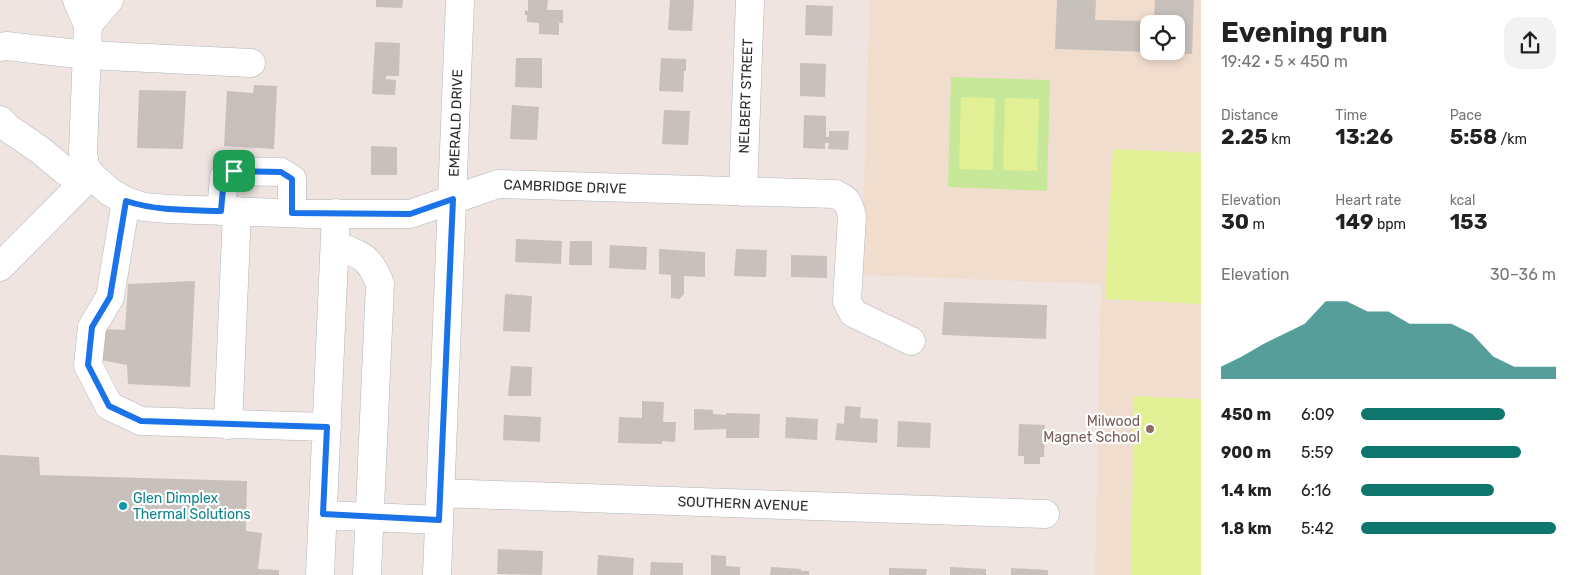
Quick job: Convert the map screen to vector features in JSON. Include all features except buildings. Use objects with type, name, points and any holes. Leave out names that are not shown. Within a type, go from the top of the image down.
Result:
[{"type":"street","points":[[77,0],[88,24],[83,152],[85,166],[109,189],[110,297],[92,327],[88,365],[109,406],[141,421],[327,427]]},
{"type":"street","points":[[88,24],[109,0]]},
{"type":"street","name":"EMERALD DRIVE","points":[[437,575],[460,0]]},
{"type":"street","name":"NELBERT STREET","points":[[743,192],[750,0]]},
{"type":"street","points":[[0,47],[6,46],[87,55],[251,63]]},
{"type":"street","name":"CAMBRIDGE DRIVE","points":[[0,120],[70,174],[109,189],[144,207],[292,213],[410,214],[498,184],[834,194],[844,198],[848,203],[852,216],[847,301],[849,307],[853,313],[912,341]]},
{"type":"street","points":[[228,425],[229,211],[224,177],[234,171],[281,172],[292,179],[292,213]]},
{"type":"street","points":[[0,267],[109,189]]},
{"type":"street","points":[[320,575],[336,214]]},
{"type":"street","points":[[335,246],[360,254],[375,270],[380,284],[368,575]]},
{"type":"street","name":"SOUTHERN AVENUE","points":[[440,493],[1045,514]]},
{"type":"street","points":[[323,514],[439,520]]},
{"type":"shaded area","name":"Milwood Magnet School","points":[[870,0],[1201,0],[1201,575],[1095,575],[1101,284],[861,275]]},
{"type":"green space","points":[[951,77],[1050,80],[1047,191],[948,187]]},
{"type":"green space","points":[[961,97],[995,98],[993,170],[959,169]]},
{"type":"green space","points":[[1005,98],[1039,99],[1037,171],[1003,170]]},
{"type":"green space","points":[[1113,149],[1201,153],[1201,304],[1105,299]]},
{"type":"green space","points":[[1134,396],[1201,399],[1201,575],[1131,575]]},
{"type":"place","name":"Milwood Magnet School","points":[[1150,429]]},
{"type":"place","name":"Glen Dimplex Thermal Solutions","points":[[123,506]]},
{"type":"route","points":[[234,171],[281,172],[292,179],[292,213],[410,214],[453,199],[439,520],[323,514],[327,427],[141,421],[109,406],[88,365],[92,327],[110,297],[126,201],[144,207],[221,211],[224,177],[234,171]]}]
